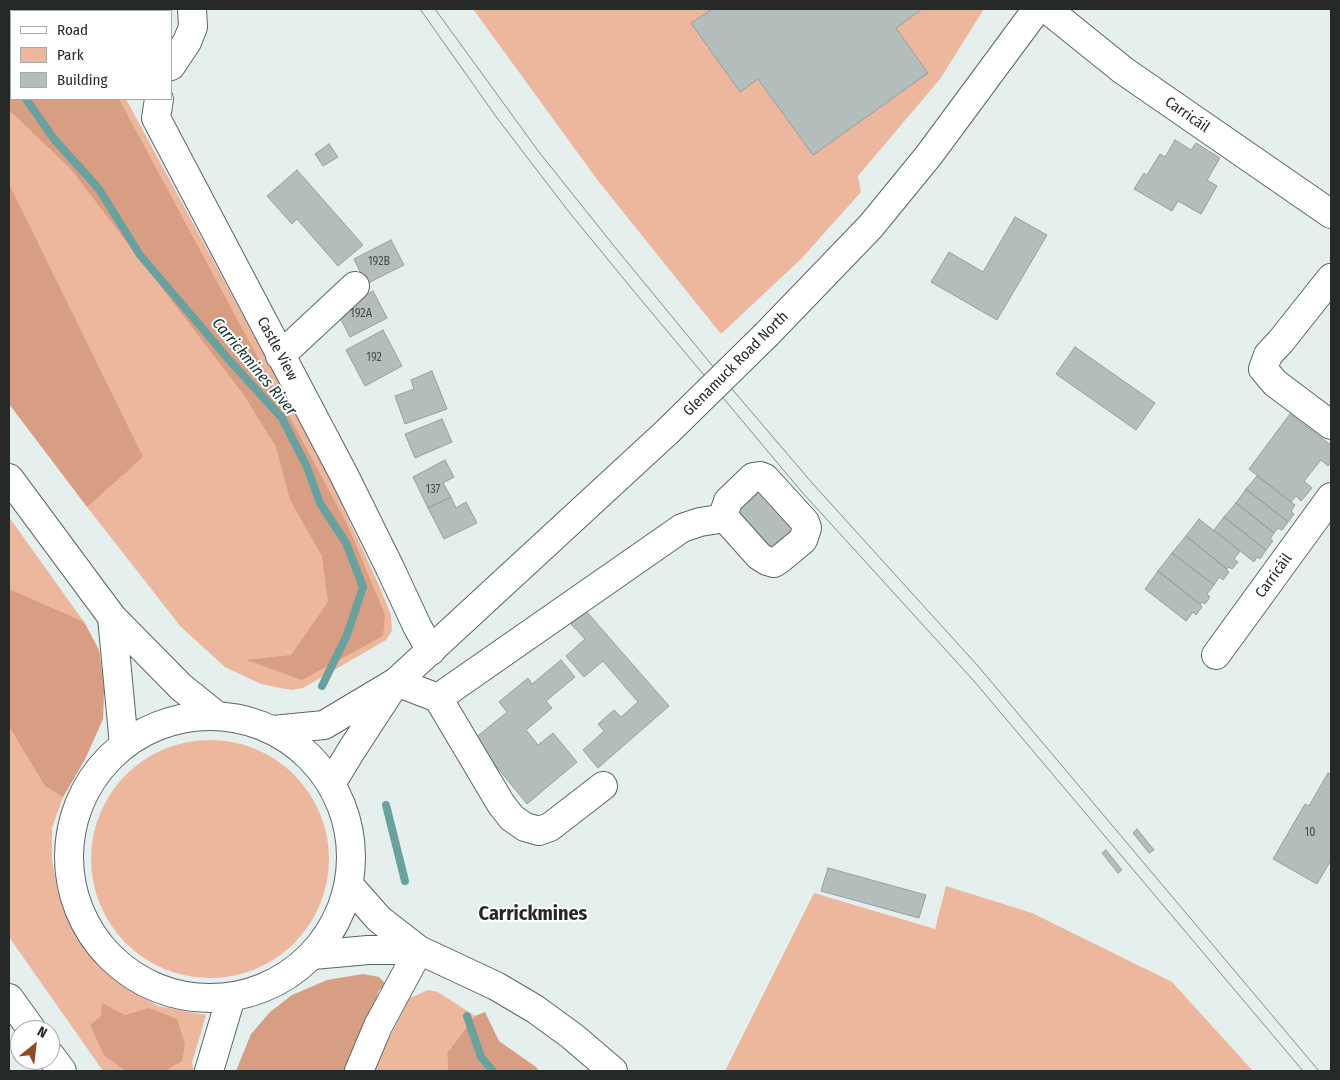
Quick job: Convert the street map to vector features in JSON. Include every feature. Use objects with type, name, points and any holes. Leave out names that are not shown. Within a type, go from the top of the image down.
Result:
[{"type":"main road","points":[[172,64],[187,42],[193,27],[192,9]]},
{"type":"main road","name":"Glenamuck Road North","points":[[272,730],[324,725],[396,682],[666,432],[767,334],[870,226],[929,155],[1037,9]]},
{"type":"main road","name":"Carricáil","points":[[1047,9],[1124,72],[1331,214]]},
{"type":"main road","name":"Castle View","points":[[159,100],[156,118],[343,473],[390,568],[416,626],[431,651]]},
{"type":"main road","points":[[1331,278],[1281,341],[1268,354],[1263,368],[1275,383],[1331,425]]},
{"type":"main road","points":[[280,356],[355,286]]},
{"type":"main road","points":[[9,478],[112,617],[181,687],[217,716]]},
{"type":"main road","name":"Carricáil","points":[[1216,654],[1331,497]]},
{"type":"main road","points":[[438,698],[682,528],[700,522],[725,518]]},
{"type":"main road","points":[[112,617],[124,745]]},
{"type":"main road","points":[[396,682],[438,698],[500,804],[512,818],[524,827],[539,831],[550,827],[603,786]]},
{"type":"main road","name":"Glenamuck Road North","points":[[332,784],[396,682]]},
{"type":"main road","points":[[217,716],[246,720],[272,730],[303,751],[332,784],[342,804],[350,834],[352,864],[349,885],[336,922],[313,955],[282,979],[258,991],[231,997],[198,998],[165,991],[140,979],[116,962],[94,937],[78,908],[69,865],[73,821],[83,794],[99,770],[124,745],[147,730],[173,720],[217,716]]},
{"type":"main road","points":[[349,885],[379,918],[419,950],[488,982],[535,1009],[572,1036],[613,1071]]},
{"type":"main road","points":[[313,955],[368,950],[419,950]]},
{"type":"main road","points":[[359,1071],[378,1026],[419,950]]},
{"type":"main road","points":[[209,1071],[231,997]]},
{"type":"main road","points":[[9,998],[25,1020]]},
{"type":"green space","points":[[9,9],[44,9],[10,10],[10,100],[127,100],[323,464],[391,615],[392,631],[386,640],[303,688],[291,690],[261,684],[225,667],[181,627],[87,507],[136,454],[9,205]]},
{"type":"green space","points":[[473,9],[984,9],[940,79],[858,176],[861,192],[801,259],[721,334],[599,182]]},
{"type":"green space","points":[[9,517],[84,622],[99,650],[104,688],[103,719],[85,759],[63,797],[52,828],[52,859],[57,888],[65,914],[83,944],[115,981],[158,1006],[206,1015],[192,1063],[194,1071],[103,1071],[9,937]]},
{"type":"green space","points":[[210,740],[244,745],[255,749],[276,760],[294,775],[309,793],[320,814],[324,825],[329,859],[324,893],[320,904],[309,925],[294,943],[276,958],[255,969],[244,973],[210,978],[176,973],[165,969],[144,958],[126,943],[111,925],[100,904],[96,893],[91,859],[96,825],[100,814],[111,793],[126,775],[144,760],[165,749],[176,745]]},
{"type":"green space","points":[[946,886],[1032,913],[1172,982],[1253,1071],[725,1071],[814,893],[935,929]]},
{"type":"green space","points":[[428,990],[438,992],[475,1016],[447,1053],[448,1071],[372,1071],[410,998]]},
{"type":"shaded area","points":[[9,9],[36,9],[10,10],[10,100],[120,100],[347,524],[385,615],[383,636],[302,680],[246,660],[291,655],[328,602],[322,556],[290,500],[276,447],[244,395],[70,168],[9,110]]},
{"type":"shaded area","points":[[9,184],[143,457],[87,507],[9,404]]},
{"type":"shaded area","points":[[9,589],[84,622],[99,650],[104,688],[103,719],[85,759],[63,797],[45,786],[9,726]]},
{"type":"shaded area","points":[[363,974],[379,977],[387,985],[379,990],[347,1071],[236,1071],[251,1034],[270,1012],[292,995],[327,980]]},
{"type":"shaded area","points":[[102,1003],[125,1015],[149,1008],[177,1019],[185,1044],[182,1061],[165,1071],[125,1071],[104,1055],[90,1025],[101,1016]]},
{"type":"shaded area","points":[[485,1012],[499,1041],[539,1071],[448,1071],[447,1053],[475,1016]]},
{"type":"building","points":[[712,9],[922,9],[896,28],[928,73],[813,155],[758,79],[740,92],[691,23]]},
{"type":"building","points":[[1175,140],[1191,150],[1196,143],[1220,158],[1207,180],[1217,186],[1201,214],[1178,201],[1172,211],[1134,189],[1144,173],[1147,175],[1160,154],[1165,157]]},
{"type":"building","points":[[329,144],[338,157],[323,166],[315,154]]},
{"type":"building","points":[[297,170],[363,245],[338,266],[297,219],[292,224],[267,196]]},
{"type":"building","points":[[1015,217],[1047,235],[997,320],[931,282],[949,252],[983,272]]},
{"type":"building","points":[[391,240],[404,265],[366,284],[354,259]]},
{"type":"building","points":[[373,291],[387,318],[350,337],[336,310]]},
{"type":"building","points":[[383,330],[402,366],[365,386],[346,350]]},
{"type":"building","points":[[1075,347],[1155,403],[1136,430],[1056,374]]},
{"type":"building","points":[[432,371],[447,409],[405,424],[395,396],[414,389],[411,380]]},
{"type":"building","points":[[1290,414],[1331,445],[1331,462],[1328,466],[1321,460],[1304,481],[1312,488],[1301,501],[1296,496],[1291,502],[1249,469]]},
{"type":"building","points":[[442,419],[452,442],[415,458],[405,434]]},
{"type":"building","points":[[445,460],[454,477],[443,483],[451,497],[428,508],[413,477]]},
{"type":"building","points":[[1257,476],[1295,505],[1291,511],[1294,514],[1288,522],[1246,489]]},
{"type":"building","points":[[760,483],[797,526],[770,549],[733,506]]},
{"type":"building","points":[[1246,489],[1288,522],[1282,530],[1278,528],[1274,533],[1236,503]]},
{"type":"building","points":[[451,497],[456,508],[466,502],[477,523],[444,539],[428,508]]},
{"type":"building","points":[[1236,503],[1274,533],[1270,539],[1273,541],[1266,550],[1224,517]]},
{"type":"building","points":[[1224,517],[1266,550],[1260,559],[1257,557],[1254,562],[1214,530]]},
{"type":"building","points":[[1199,519],[1240,551],[1234,559],[1238,562],[1232,569],[1229,567],[1227,569],[1186,536]]},
{"type":"building","points":[[1186,536],[1227,569],[1229,572],[1223,580],[1219,577],[1214,585],[1172,553]]},
{"type":"building","points":[[1172,553],[1214,585],[1207,594],[1210,597],[1205,604],[1202,602],[1200,604],[1158,571]]},
{"type":"building","points":[[1158,571],[1200,604],[1202,607],[1196,615],[1193,612],[1186,621],[1145,589]]},
{"type":"building","points":[[586,611],[669,706],[598,768],[583,750],[604,731],[598,724],[614,710],[621,717],[638,702],[603,661],[584,677],[566,656],[585,639],[571,624]]},
{"type":"building","points":[[561,660],[575,677],[546,701],[552,708],[526,730],[538,745],[553,733],[577,762],[527,804],[474,739],[507,712],[499,702],[528,678],[532,684]]},
{"type":"building","points":[[1328,773],[1331,775],[1331,860],[1317,884],[1273,859],[1305,804],[1309,806]]},
{"type":"building","points":[[1137,829],[1154,850],[1149,853],[1133,833]]},
{"type":"building","points":[[1106,850],[1122,870],[1118,873],[1102,853]]},
{"type":"building","points":[[828,868],[926,895],[919,918],[821,891]]},
{"type":"waterway","name":"Carrickmines River","points":[[27,100],[54,139],[99,189],[140,255],[231,362],[282,418],[307,467],[320,503],[346,543],[363,587],[347,635],[322,686]]},
{"type":"waterway","name":"Carrickmines River","points":[[386,805],[405,881]]},
{"type":"waterway","name":"Carrickmines River","points":[[467,1016],[481,1057],[493,1071]]},
{"type":"tram line","points":[[420,9],[497,118],[569,212],[637,295],[801,491],[974,681],[1303,1071]]},
{"type":"tram line","points":[[435,9],[539,152],[720,375],[813,484],[978,666],[1319,1071]]},
{"type":"district","name":"Carrickmines","points":[[533,914]]}]
